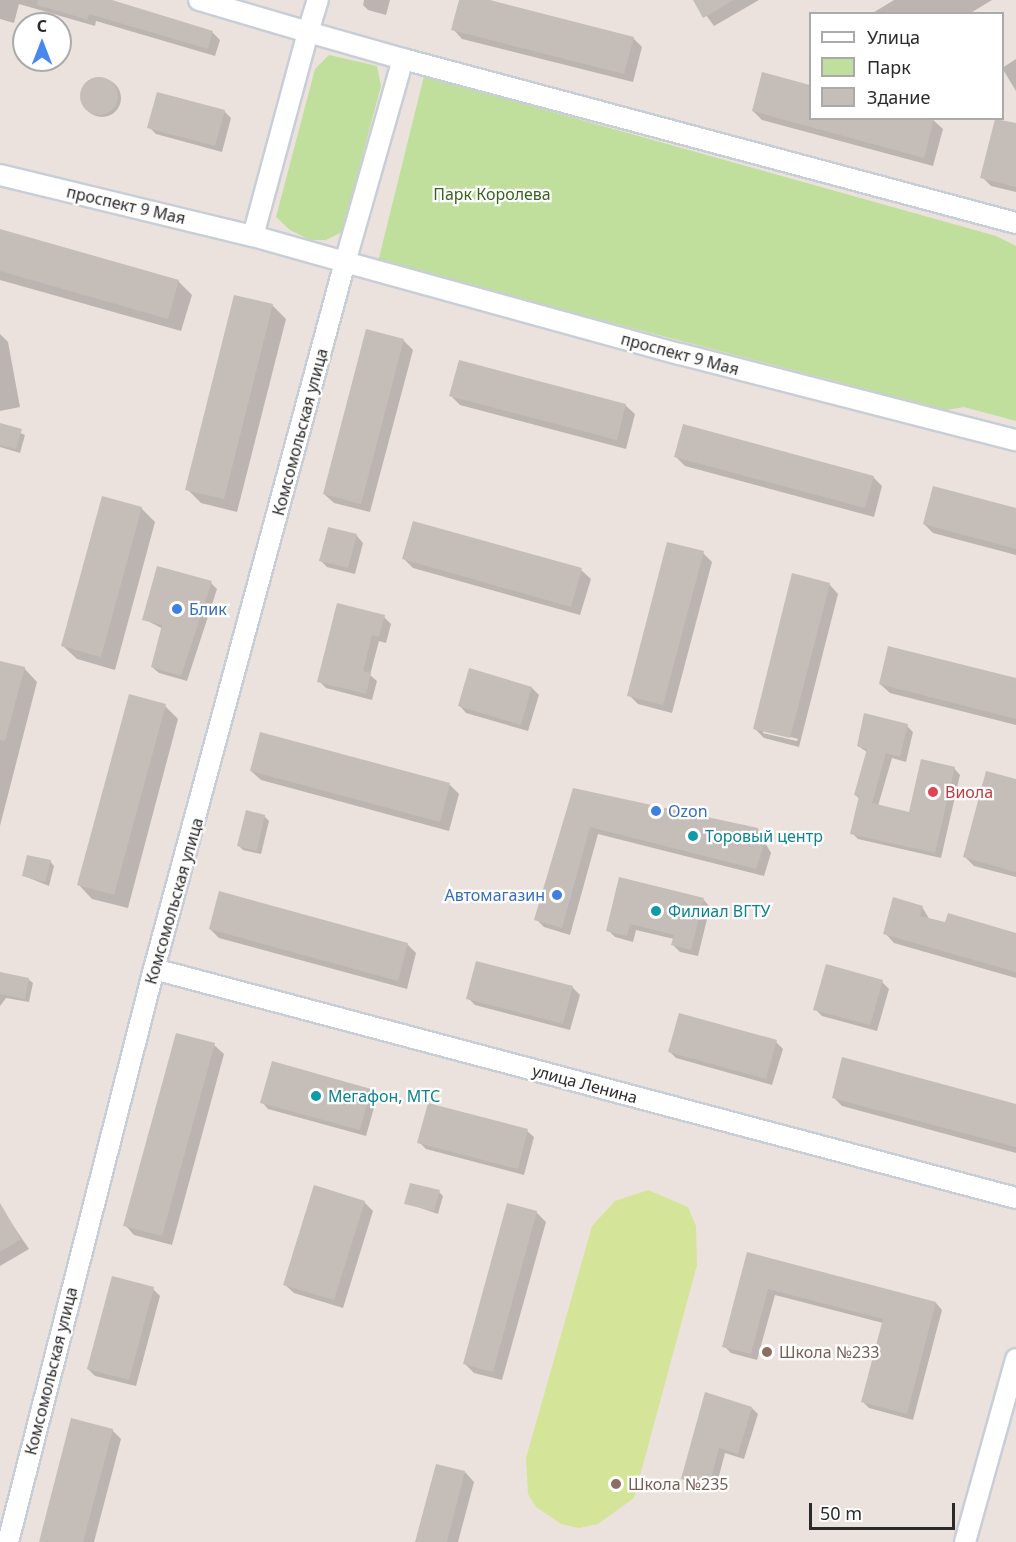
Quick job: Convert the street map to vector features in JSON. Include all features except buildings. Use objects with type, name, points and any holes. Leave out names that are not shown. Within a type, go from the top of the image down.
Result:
[{"type":"street","points":[[199,0],[403,59],[1016,223]]},
{"type":"street","points":[[253,236],[318,0]]},
{"type":"street","name":"Комсомольская улица","points":[[9,1542],[154,969],[345,262],[403,59]]},
{"type":"street","name":"проспект 9 Мая","points":[[0,175],[253,236],[680,354],[1016,440]]},
{"type":"street","name":"улица Ленина","points":[[154,969],[1016,1198]]},
{"type":"street","points":[[964,1542],[1016,1359]]},
{"type":"green space","points":[[329,55],[377,66],[381,86],[342,232],[326,240],[310,240],[290,230],[276,217],[315,69]]},
{"type":"green space","name":"Парк Королева","points":[[424,76],[996,236],[1016,246],[1016,421],[964,407],[946,410],[378,262]]},
{"type":"green space","points":[[648,1190],[688,1207],[696,1226],[697,1265],[634,1498],[598,1524],[579,1528],[561,1524],[536,1507],[528,1494],[526,1458],[592,1226],[615,1201]]},
{"type":"place","name":"Блик","points":[[177,609]]},
{"type":"place","name":"Виола","points":[[933,792]]},
{"type":"place","name":"Ozon","points":[[656,811]]},
{"type":"place","name":"Торовый центр","points":[[693,836]]},
{"type":"place","name":"Автомагазин","points":[[557,895]]},
{"type":"place","name":"Филиал ВГТУ","points":[[656,911]]},
{"type":"place","name":"Мегафон, МТС","points":[[316,1096]]},
{"type":"place","name":"Школа №233","points":[[767,1352]]},
{"type":"place","name":"Школа №235","points":[[616,1484]]}]
